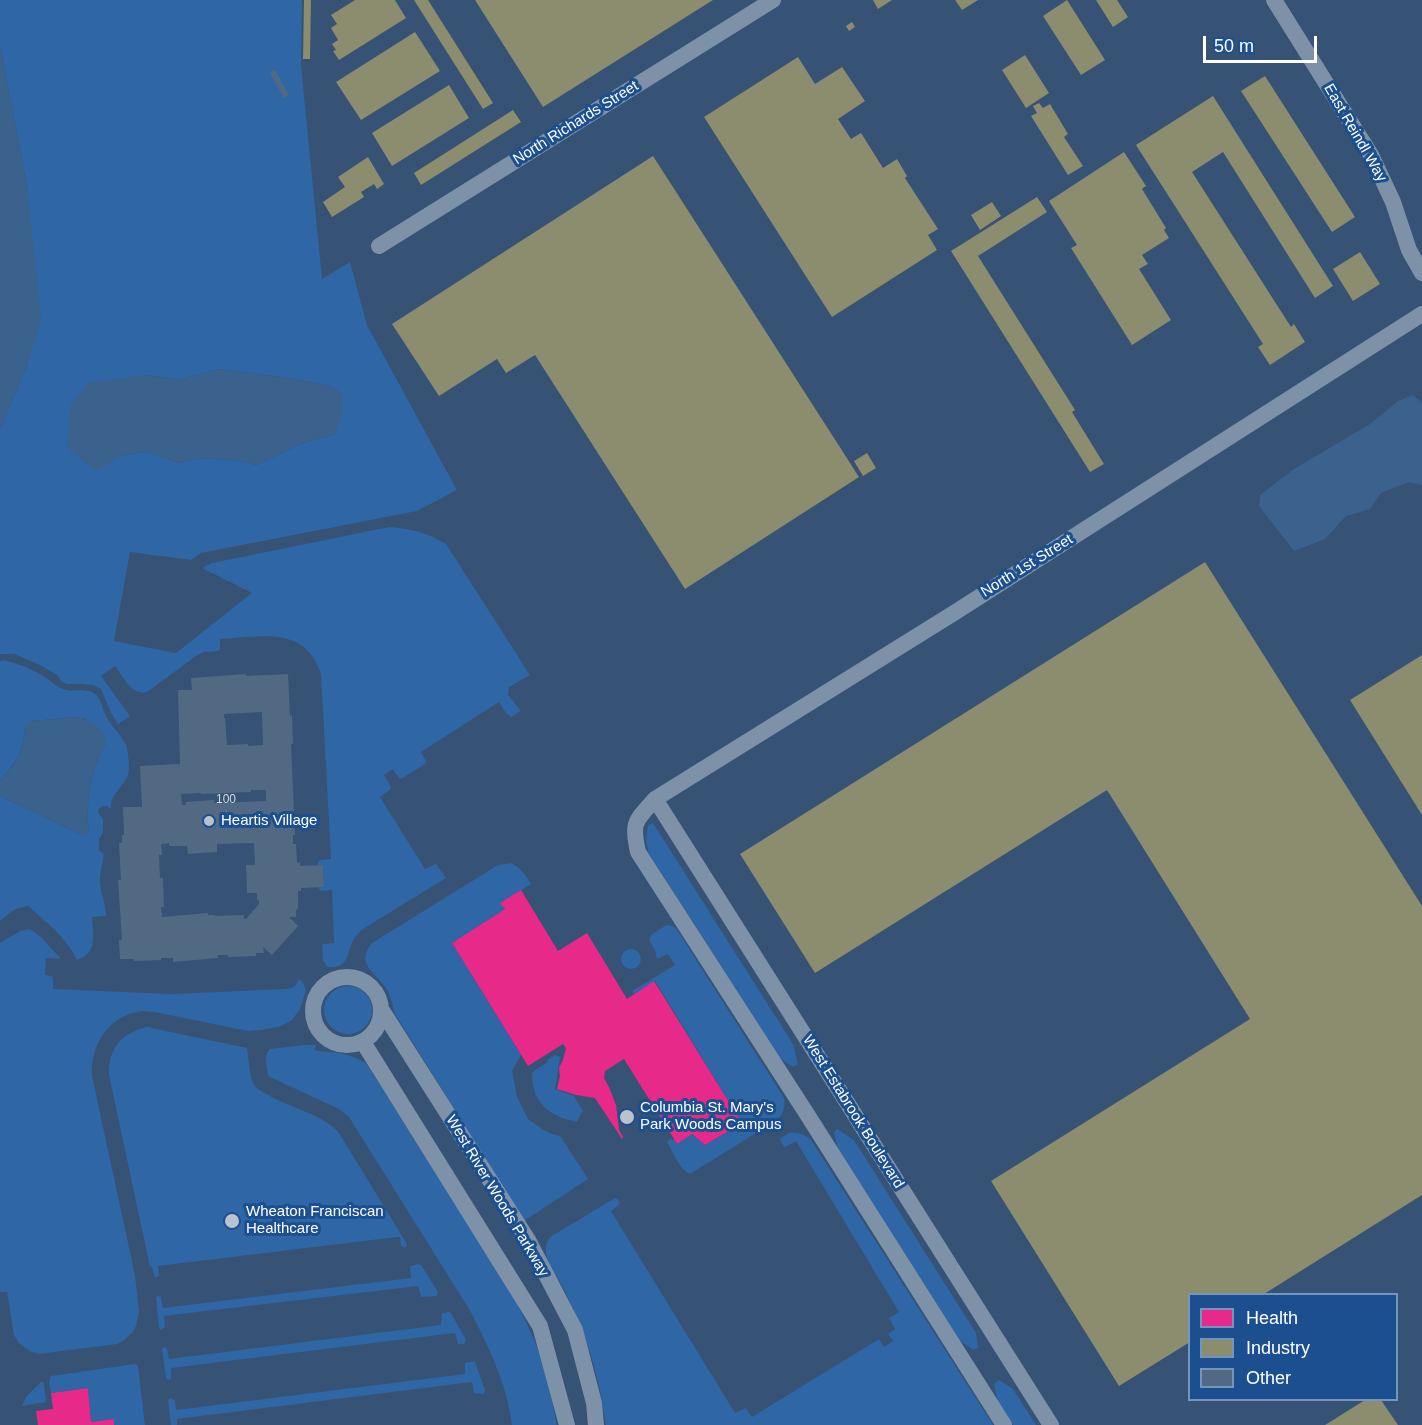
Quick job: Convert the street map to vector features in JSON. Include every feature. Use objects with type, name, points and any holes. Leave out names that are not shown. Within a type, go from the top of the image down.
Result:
[{"type":"street","name":"North Richards Street","points":[[379,246],[773,0]]},
{"type":"street","name":"East Reindl Way","points":[[1274,0],[1371,155],[1393,202],[1409,250],[1422,273]]},
{"type":"street","name":"North 1st Street","points":[[1004,1425],[806,1111],[638,852],[634,835],[636,822],[655,799],[954,613],[1422,314]]},
{"type":"street","name":"West Estabrook Boulevard","points":[[655,799],[1051,1425]]},
{"type":"street","name":"West River Woods Parkway","points":[[567,1425],[540,1326],[363,1042],[340,1045],[329,1040],[315,1022],[314,1002],[318,993],[334,979],[344,976],[354,977],[373,987],[382,1012],[528,1240],[575,1330],[594,1403],[596,1425]]},
{"type":"street","points":[[363,1042],[378,1027],[382,1012]]},
{"type":"shaded area","points":[[0,0],[302,0],[301,65],[322,279],[350,262],[367,325],[457,490],[417,511],[201,553],[191,560],[130,552],[114,641],[176,653],[252,593],[202,568],[212,563],[389,527],[418,532],[446,544],[530,675],[509,687],[508,695],[521,711],[511,717],[499,702],[421,752],[426,761],[425,764],[401,779],[393,769],[384,775],[391,787],[380,797],[425,869],[436,864],[446,878],[363,929],[355,938],[346,960],[339,966],[327,967],[323,960],[323,944],[334,943],[332,890],[321,891],[319,889],[324,886],[323,865],[318,865],[318,862],[331,859],[321,674],[314,658],[304,648],[280,637],[220,639],[218,651],[204,652],[196,656],[147,692],[136,691],[132,688],[115,666],[101,676],[130,716],[118,724],[101,689],[93,685],[62,682],[58,676],[44,667],[15,654],[0,654],[0,429],[28,363],[27,187],[0,45]],"holes":[[[219,369],[330,386],[342,394],[335,434],[300,444],[257,465],[232,460],[198,458],[179,463],[147,451],[120,456],[148,375],[178,380]]]},
{"type":"shaded area","points":[[0,45],[27,187],[41,318],[28,363],[0,429]]},
{"type":"shaded area","points":[[219,369],[330,386],[342,394],[342,412],[335,434],[300,444],[257,465],[232,460],[198,458],[179,463],[146,451],[120,456],[96,471],[67,447],[70,406],[88,383],[148,375],[178,380]]},
{"type":"shaded area","points":[[1413,395],[1422,403],[1422,485],[1409,482],[1381,493],[1370,509],[1346,516],[1325,539],[1294,551],[1259,506],[1260,495],[1294,469],[1370,424],[1398,401]]},
{"type":"shaded area","points":[[5,660],[36,672],[63,689],[88,691],[95,694],[107,718],[127,748],[129,768],[126,779],[113,798],[111,809],[102,806],[98,810],[103,819],[99,850],[104,854],[100,880],[106,916],[92,917],[93,943],[88,953],[77,960],[62,937],[28,906],[15,909],[0,921],[0,796],[80,834],[89,831],[90,786],[96,763],[106,744],[86,719],[76,717],[33,721],[25,729],[17,758],[0,781],[0,661]]},
{"type":"shaded area","points":[[76,717],[87,720],[100,729],[106,744],[96,763],[90,786],[89,831],[85,835],[0,796],[0,781],[17,759],[27,723]]},
{"type":"shaded area","points":[[653,823],[793,1044],[798,1064],[793,1067],[781,1059],[649,854],[646,840],[648,825]]},
{"type":"shaded area","points":[[511,863],[518,867],[531,884],[501,903],[505,909],[452,943],[521,1055],[512,1071],[517,1097],[528,1119],[545,1131],[561,1137],[588,1179],[524,1221],[395,1014],[389,993],[368,967],[365,957],[372,943],[498,865]]},
{"type":"shaded area","points":[[669,925],[676,928],[784,1098],[783,1110],[777,1120],[690,1174],[679,1164],[667,1142],[671,1138],[677,1143],[692,1134],[705,1145],[742,1123],[655,981],[634,994],[632,991],[675,965],[668,954],[657,959],[649,940],[651,935]]},
{"type":"shaded area","points":[[30,929],[41,937],[61,959],[46,958],[45,975],[52,976],[53,989],[172,994],[285,989],[294,987],[299,979],[306,991],[300,1009],[292,1020],[279,1027],[248,1031],[145,1011],[122,1018],[105,1032],[95,1053],[92,1076],[135,1275],[139,1312],[133,1332],[117,1344],[39,1354],[19,1343],[14,1335],[7,1292],[0,1292],[0,943],[20,931]]},
{"type":"shaded area","points":[[631,949],[638,952],[641,959],[638,966],[631,969],[624,966],[621,959],[624,952]]},
{"type":"shaded area","points":[[343,986],[353,986],[365,993],[372,1005],[372,1015],[365,1027],[353,1034],[343,1034],[328,1023],[324,1015],[324,1005],[335,990]]},
{"type":"shaded area","points":[[147,1027],[247,1048],[251,1077],[256,1088],[315,1116],[339,1133],[407,1244],[406,1248],[401,1246],[400,1237],[397,1237],[158,1266],[159,1276],[155,1278],[152,1267],[150,1267],[109,1075],[111,1057],[118,1044],[130,1033]]},
{"type":"shaded area","points":[[316,1045],[315,1050],[345,1054],[366,1063],[509,1289],[541,1357],[557,1425],[512,1425],[501,1380],[490,1351],[469,1309],[349,1117],[339,1109],[268,1075],[266,1057],[270,1049]]},
{"type":"shaded area","points":[[555,1055],[560,1057],[555,1089],[574,1096],[583,1111],[577,1122],[550,1112],[539,1101],[535,1093],[532,1073]]},
{"type":"shaded area","points":[[837,1129],[854,1140],[976,1333],[978,1348],[973,1350],[959,1340],[838,1151],[834,1132]]},
{"type":"shaded area","points":[[789,1133],[801,1134],[811,1140],[993,1425],[606,1425],[587,1343],[565,1291],[550,1265],[546,1251],[550,1237],[615,1198],[620,1204],[611,1211],[735,1413],[746,1408],[752,1417],[879,1339],[884,1347],[893,1341],[888,1334],[895,1329],[889,1318],[899,1312],[796,1141],[784,1147],[780,1140]]},
{"type":"shaded area","points":[[421,1265],[438,1292],[437,1296],[421,1297],[418,1286],[164,1316],[165,1327],[161,1330],[159,1328],[156,1297],[158,1296],[161,1297],[163,1308],[411,1278],[410,1266]]},
{"type":"shaded area","points":[[449,1312],[466,1340],[464,1344],[458,1344],[455,1333],[171,1368],[171,1379],[166,1378],[162,1349],[164,1347],[167,1348],[169,1359],[441,1325],[442,1313]]},
{"type":"shaded area","points":[[474,1361],[485,1390],[484,1394],[474,1393],[472,1382],[177,1419],[177,1425],[171,1425],[168,1400],[171,1398],[175,1401],[176,1410],[465,1374],[465,1363]]},
{"type":"shaded area","points":[[135,1364],[138,1366],[145,1425],[114,1425],[113,1419],[91,1422],[88,1388],[51,1393],[49,1382],[51,1376]]},
{"type":"shaded area","points":[[999,1380],[1013,1389],[1036,1425],[1013,1425],[998,1402],[994,1384]]},
{"type":"shaded area","points":[[42,1381],[46,1402],[22,1406],[26,1397]]},
{"type":"building: Health","points":[[521,890],[558,951],[587,933],[627,999],[654,981],[742,1123],[705,1145],[692,1134],[677,1144],[624,1059],[605,1071],[604,1078],[616,1105],[622,1139],[595,1098],[557,1089],[559,1068],[566,1048],[563,1044],[528,1066],[452,943],[505,909],[500,903]]},
{"type":"building: Health","points":[[88,1388],[91,1422],[114,1419],[114,1425],[38,1425],[36,1411],[53,1409],[51,1393]]},
{"type":"building: Industry","points":[[304,0],[311,0],[310,59],[303,59]]},
{"type":"building: Industry","points":[[355,0],[395,0],[406,18],[339,60],[333,51],[336,50],[332,44],[338,40],[331,28],[337,24],[331,15]]},
{"type":"building: Industry","points":[[414,0],[428,0],[493,103],[483,109]]},
{"type":"building: Industry","points":[[475,0],[713,0],[543,107]]},
{"type":"building: Industry","points":[[873,0],[892,0],[878,9]]},
{"type":"building: Industry","points":[[955,0],[978,0],[962,10]]},
{"type":"building: Industry","points":[[1067,0],[1105,60],[1081,75],[1043,16]]},
{"type":"building: Industry","points":[[1096,0],[1117,0],[1128,17],[1113,27]]},
{"type":"building: Industry","points":[[852,22],[855,27],[849,31],[846,26]]},
{"type":"building: Industry","points":[[415,32],[440,71],[361,120],[336,82]]},
{"type":"building: Industry","points":[[1025,55],[1049,93],[1026,108],[1002,70]]},
{"type":"building: Industry","points":[[798,57],[815,84],[842,67],[865,101],[838,119],[851,139],[861,133],[883,168],[897,159],[907,176],[905,178],[938,229],[928,235],[937,250],[832,317],[704,117]]},
{"type":"building: Industry","points":[[1265,76],[1355,217],[1332,232],[1241,91]]},
{"type":"building: Industry","points":[[449,85],[469,118],[392,166],[372,133]]},
{"type":"building: Industry","points":[[1213,96],[1333,286],[1315,298],[1223,152],[1192,172],[1291,327],[1294,324],[1305,342],[1270,365],[1258,347],[1263,344],[1136,145]]},
{"type":"building: Industry","points":[[1039,103],[1043,108],[1050,104],[1068,134],[1064,137],[1083,166],[1068,175],[1031,116],[1037,113],[1033,106]]},
{"type":"building: Industry","points":[[513,110],[521,122],[421,185],[414,173]]},
{"type":"building: Industry","points":[[1124,152],[1146,186],[1142,189],[1166,228],[1164,230],[1169,238],[1142,255],[1148,264],[1139,269],[1171,320],[1132,345],[1071,248],[1077,245],[1049,201]]},
{"type":"building: Industry","points":[[653,156],[859,477],[685,589],[535,355],[506,373],[497,359],[439,396],[392,324]]},
{"type":"building: Industry","points":[[368,157],[384,184],[377,189],[374,184],[361,192],[364,197],[332,217],[323,202],[345,187],[338,177]]},
{"type":"building: Industry","points":[[1037,197],[1047,212],[978,256],[1075,410],[1072,412],[1104,464],[1090,472],[951,251]]},
{"type":"building: Industry","points":[[992,202],[1001,216],[980,230],[971,215]]},
{"type":"building: Industry","points":[[1360,252],[1380,284],[1353,301],[1333,269]]},
{"type":"building: Industry","points":[[867,453],[876,468],[863,476],[854,461]]},
{"type":"building: Industry","points":[[1205,562],[1422,906],[1422,1195],[1266,1293],[1188,1293],[1188,1343],[1119,1386],[991,1181],[1250,1019],[1107,790],[815,973],[740,854]]},
{"type":"building: Industry","points":[[1422,655],[1422,815],[1350,700]]},
{"type":"building: Industry","points":[[1363,1401],[1382,1401],[1398,1425],[1325,1425]]},
{"type":"building: Other","points":[[275,70],[289,95],[284,98],[270,73]]},
{"type":"building: Other","name":"Heartis Village","points":[[288,674],[293,744],[291,744],[295,835],[293,835],[293,844],[296,844],[297,863],[300,862],[300,866],[323,865],[324,887],[301,888],[301,891],[298,891],[296,917],[289,917],[298,926],[272,955],[263,947],[264,953],[256,953],[256,956],[217,955],[218,958],[173,962],[173,958],[134,961],[134,959],[120,959],[119,940],[122,940],[118,880],[121,880],[119,843],[122,843],[122,835],[124,835],[123,807],[142,807],[140,766],[180,764],[178,690],[192,690],[191,678]],"holes":[[[262,712],[263,745],[227,745],[224,714]],[[251,790],[266,790],[266,801],[214,803],[214,800],[186,802],[186,805],[182,805],[181,794],[251,792]],[[254,843],[255,865],[246,865],[247,893],[257,893],[259,904],[246,919],[244,915],[215,916],[208,915],[208,913],[162,917],[163,878],[160,878],[159,855],[162,855],[161,844],[187,846],[188,854],[217,852],[217,844]]]},
{"type":"place","name":"Heartis Village","points":[[209,821]]},
{"type":"place","name":"Columbia St. Mary's Park Woods Campus","points":[[627,1117]]},
{"type":"place","name":"Wheaton Franciscan Healthcare","points":[[232,1221]]}]
